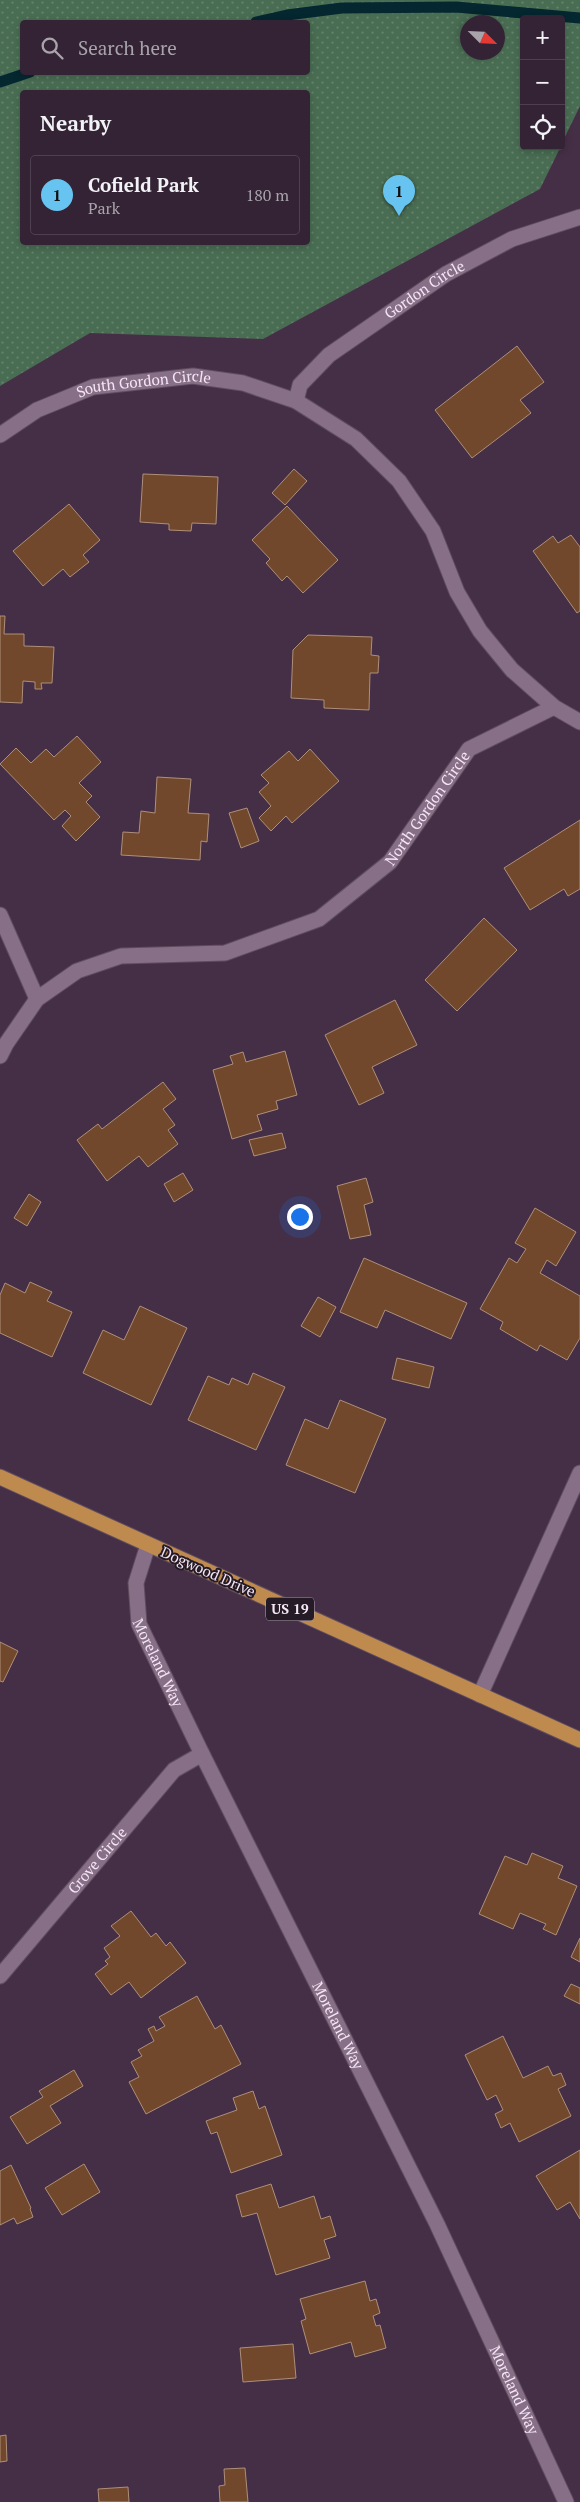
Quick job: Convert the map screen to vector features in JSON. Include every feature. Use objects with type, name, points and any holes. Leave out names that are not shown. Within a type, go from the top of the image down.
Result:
[{"type":"main road","name":"Dogwood Drive","points":[[0,1477],[580,1740]]},
{"type":"street","name":"Gordon Circle","points":[[296,401],[300,385],[329,355],[446,274],[512,238],[580,218]]},
{"type":"street","name":"South Gordon Circle","points":[[0,435],[37,410],[93,387],[193,376],[244,383],[296,401]]},
{"type":"street","points":[[296,401],[356,439],[399,481],[433,531],[456,592],[480,631],[512,670],[554,707],[580,722]]},
{"type":"street","name":"North Gordon Circle","points":[[37,1000],[77,971],[121,956],[225,953],[320,919],[390,862],[469,749],[554,707]]},
{"type":"street","points":[[0,915],[37,1000],[6,1044],[0,1056]]},
{"type":"street","points":[[480,1695],[580,1473]]},
{"type":"street","name":"Moreland Way","points":[[148,1545],[136,1583],[139,1624],[437,2224],[566,2502]]},
{"type":"street","name":"Grove Circle","points":[[0,1976],[174,1770],[202,1754]]},
{"type":"green space","points":[[0,0],[580,0],[580,106],[565,137],[565,15],[520,15],[520,150],[559,150],[540,189],[263,339],[90,333],[0,386]]},
{"type":"building","points":[[517,346],[544,382],[520,400],[531,413],[472,458],[435,410]]},
{"type":"building","points":[[294,469],[307,481],[285,505],[272,493]]},
{"type":"building","points":[[143,474],[218,477],[216,524],[192,523],[191,531],[169,530],[169,524],[140,522]]},
{"type":"building","points":[[69,504],[100,540],[83,555],[89,562],[70,577],[63,569],[43,586],[13,551]]},
{"type":"building","points":[[287,506],[338,560],[303,593],[287,576],[282,581],[266,563],[270,559],[252,540]]},
{"type":"building","points":[[571,535],[580,547],[580,611],[577,613],[533,551],[553,536],[558,543]]},
{"type":"building","points":[[0,616],[5,616],[4,634],[24,634],[24,646],[54,647],[52,683],[41,683],[42,689],[35,689],[35,682],[23,681],[22,703],[0,702]]},
{"type":"building","points":[[308,635],[372,637],[371,655],[379,656],[378,673],[370,673],[369,710],[324,708],[324,700],[291,698],[293,650]]},
{"type":"building","points":[[77,736],[101,762],[79,783],[92,796],[86,802],[100,817],[76,841],[62,826],[71,816],[65,810],[54,820],[0,764],[16,748],[31,763],[46,749],[54,757]]},
{"type":"building","points":[[310,749],[339,781],[292,823],[286,816],[271,831],[259,818],[271,806],[259,792],[269,783],[261,775],[289,751],[298,761]]},
{"type":"building","points":[[157,777],[191,779],[188,813],[209,814],[207,842],[201,841],[200,860],[121,855],[123,832],[139,833],[141,811],[155,813]]},
{"type":"building","points":[[247,808],[259,841],[241,848],[229,813]]},
{"type":"building","points":[[580,820],[580,889],[568,896],[564,889],[530,910],[504,868]]},
{"type":"building","points":[[484,918],[517,950],[457,1011],[425,980]]},
{"type":"building","points":[[395,1000],[417,1045],[372,1067],[384,1093],[359,1105],[325,1035]]},
{"type":"building","points":[[285,1051],[297,1095],[276,1101],[278,1109],[257,1115],[262,1130],[232,1139],[213,1070],[233,1064],[230,1056],[243,1052],[246,1062]]},
{"type":"building","points":[[163,1082],[176,1099],[163,1109],[175,1125],[168,1130],[178,1144],[148,1167],[139,1156],[107,1181],[77,1140],[98,1124],[102,1129]]},
{"type":"building","points":[[282,1133],[286,1148],[254,1156],[249,1140]]},
{"type":"building","points":[[183,1173],[193,1190],[174,1202],[164,1184]]},
{"type":"building","points":[[366,1178],[373,1202],[364,1205],[371,1235],[350,1239],[337,1186]]},
{"type":"building","points":[[29,1194],[41,1202],[27,1226],[14,1218]]},
{"type":"building","points":[[535,1208],[576,1232],[556,1266],[547,1260],[540,1273],[580,1296],[580,1338],[567,1360],[540,1345],[537,1351],[500,1329],[503,1322],[480,1309],[509,1258],[517,1263],[526,1249],[515,1243]]},
{"type":"building","points":[[364,1258],[467,1303],[451,1339],[385,1310],[377,1328],[340,1312]]},
{"type":"building","points":[[30,1282],[52,1292],[47,1301],[72,1312],[52,1357],[0,1333],[0,1295],[5,1283],[25,1293]]},
{"type":"building","points":[[318,1297],[336,1307],[320,1337],[301,1326]]},
{"type":"building","points":[[140,1306],[187,1328],[151,1405],[83,1373],[103,1330],[124,1340]]},
{"type":"building","points":[[397,1358],[434,1367],[429,1388],[392,1379]]},
{"type":"building","points":[[253,1373],[285,1387],[256,1450],[188,1420],[208,1376],[229,1385],[232,1378],[248,1385]]},
{"type":"building","points":[[340,1400],[386,1419],[355,1493],[286,1465],[305,1419],[328,1429]]},
{"type":"building","points":[[0,1642],[18,1651],[3,1682],[0,1681]]},
{"type":"building","points":[[532,1853],[563,1866],[558,1878],[577,1886],[556,1935],[543,1929],[546,1924],[520,1913],[513,1929],[479,1914],[505,1856],[527,1865]]},
{"type":"building","points":[[131,1911],[151,1937],[156,1933],[166,1946],[170,1942],[186,1963],[141,1998],[129,1982],[111,1995],[95,1974],[108,1964],[105,1961],[110,1957],[104,1948],[120,1936],[111,1926]]},
{"type":"building","points":[[580,1938],[580,1962],[571,1957]]},
{"type":"building","points":[[571,1984],[580,1988],[580,2004],[564,1996]]},
{"type":"building","points":[[197,1996],[215,2029],[221,2025],[241,2064],[146,2114],[129,2082],[139,2077],[131,2062],[142,2056],[138,2050],[154,2041],[148,2029],[154,2026],[156,2031],[165,2026],[159,2017]]},
{"type":"building","points":[[503,2036],[523,2078],[548,2066],[553,2076],[561,2073],[566,2085],[558,2089],[571,2116],[519,2142],[510,2123],[501,2128],[495,2114],[503,2110],[496,2095],[487,2100],[465,2055]]},
{"type":"building","points":[[74,2070],[83,2086],[50,2106],[61,2123],[27,2144],[10,2117],[43,2097],[39,2091]]},
{"type":"building","points":[[253,2091],[259,2109],[265,2106],[282,2155],[231,2173],[217,2132],[211,2134],[206,2121],[237,2110],[233,2098]]},
{"type":"building","points":[[580,2150],[580,2219],[570,2202],[557,2210],[536,2176]]},
{"type":"building","points":[[84,2164],[100,2192],[62,2215],[45,2188]]},
{"type":"building","points":[[11,2165],[31,2208],[33,2217],[17,2224],[14,2218],[0,2225],[0,2171]]},
{"type":"building","points":[[271,2184],[279,2208],[314,2196],[321,2219],[330,2216],[336,2236],[324,2240],[330,2258],[276,2275],[257,2213],[242,2217],[236,2195]]},
{"type":"building","points":[[365,2281],[370,2301],[376,2299],[380,2313],[373,2316],[376,2326],[380,2325],[386,2348],[355,2357],[351,2342],[310,2354],[301,2321],[306,2319],[300,2299]]},
{"type":"building","points":[[293,2344],[296,2378],[243,2382],[240,2348]]},
{"type":"building","points":[[6,2435],[7,2461],[0,2462],[0,2436]]},
{"type":"building","points":[[245,2468],[248,2502],[220,2502],[219,2486],[225,2485],[224,2469]]},
{"type":"building","points":[[128,2487],[129,2502],[99,2502],[98,2489]]},
{"type":"waterway","points":[[265,20],[287,15],[342,8],[456,7],[580,18]]},
{"type":"waterway","points":[[0,82],[21,75]]},
{"type":"place","name":"Cofield Park","points":[[399,216]]}]
